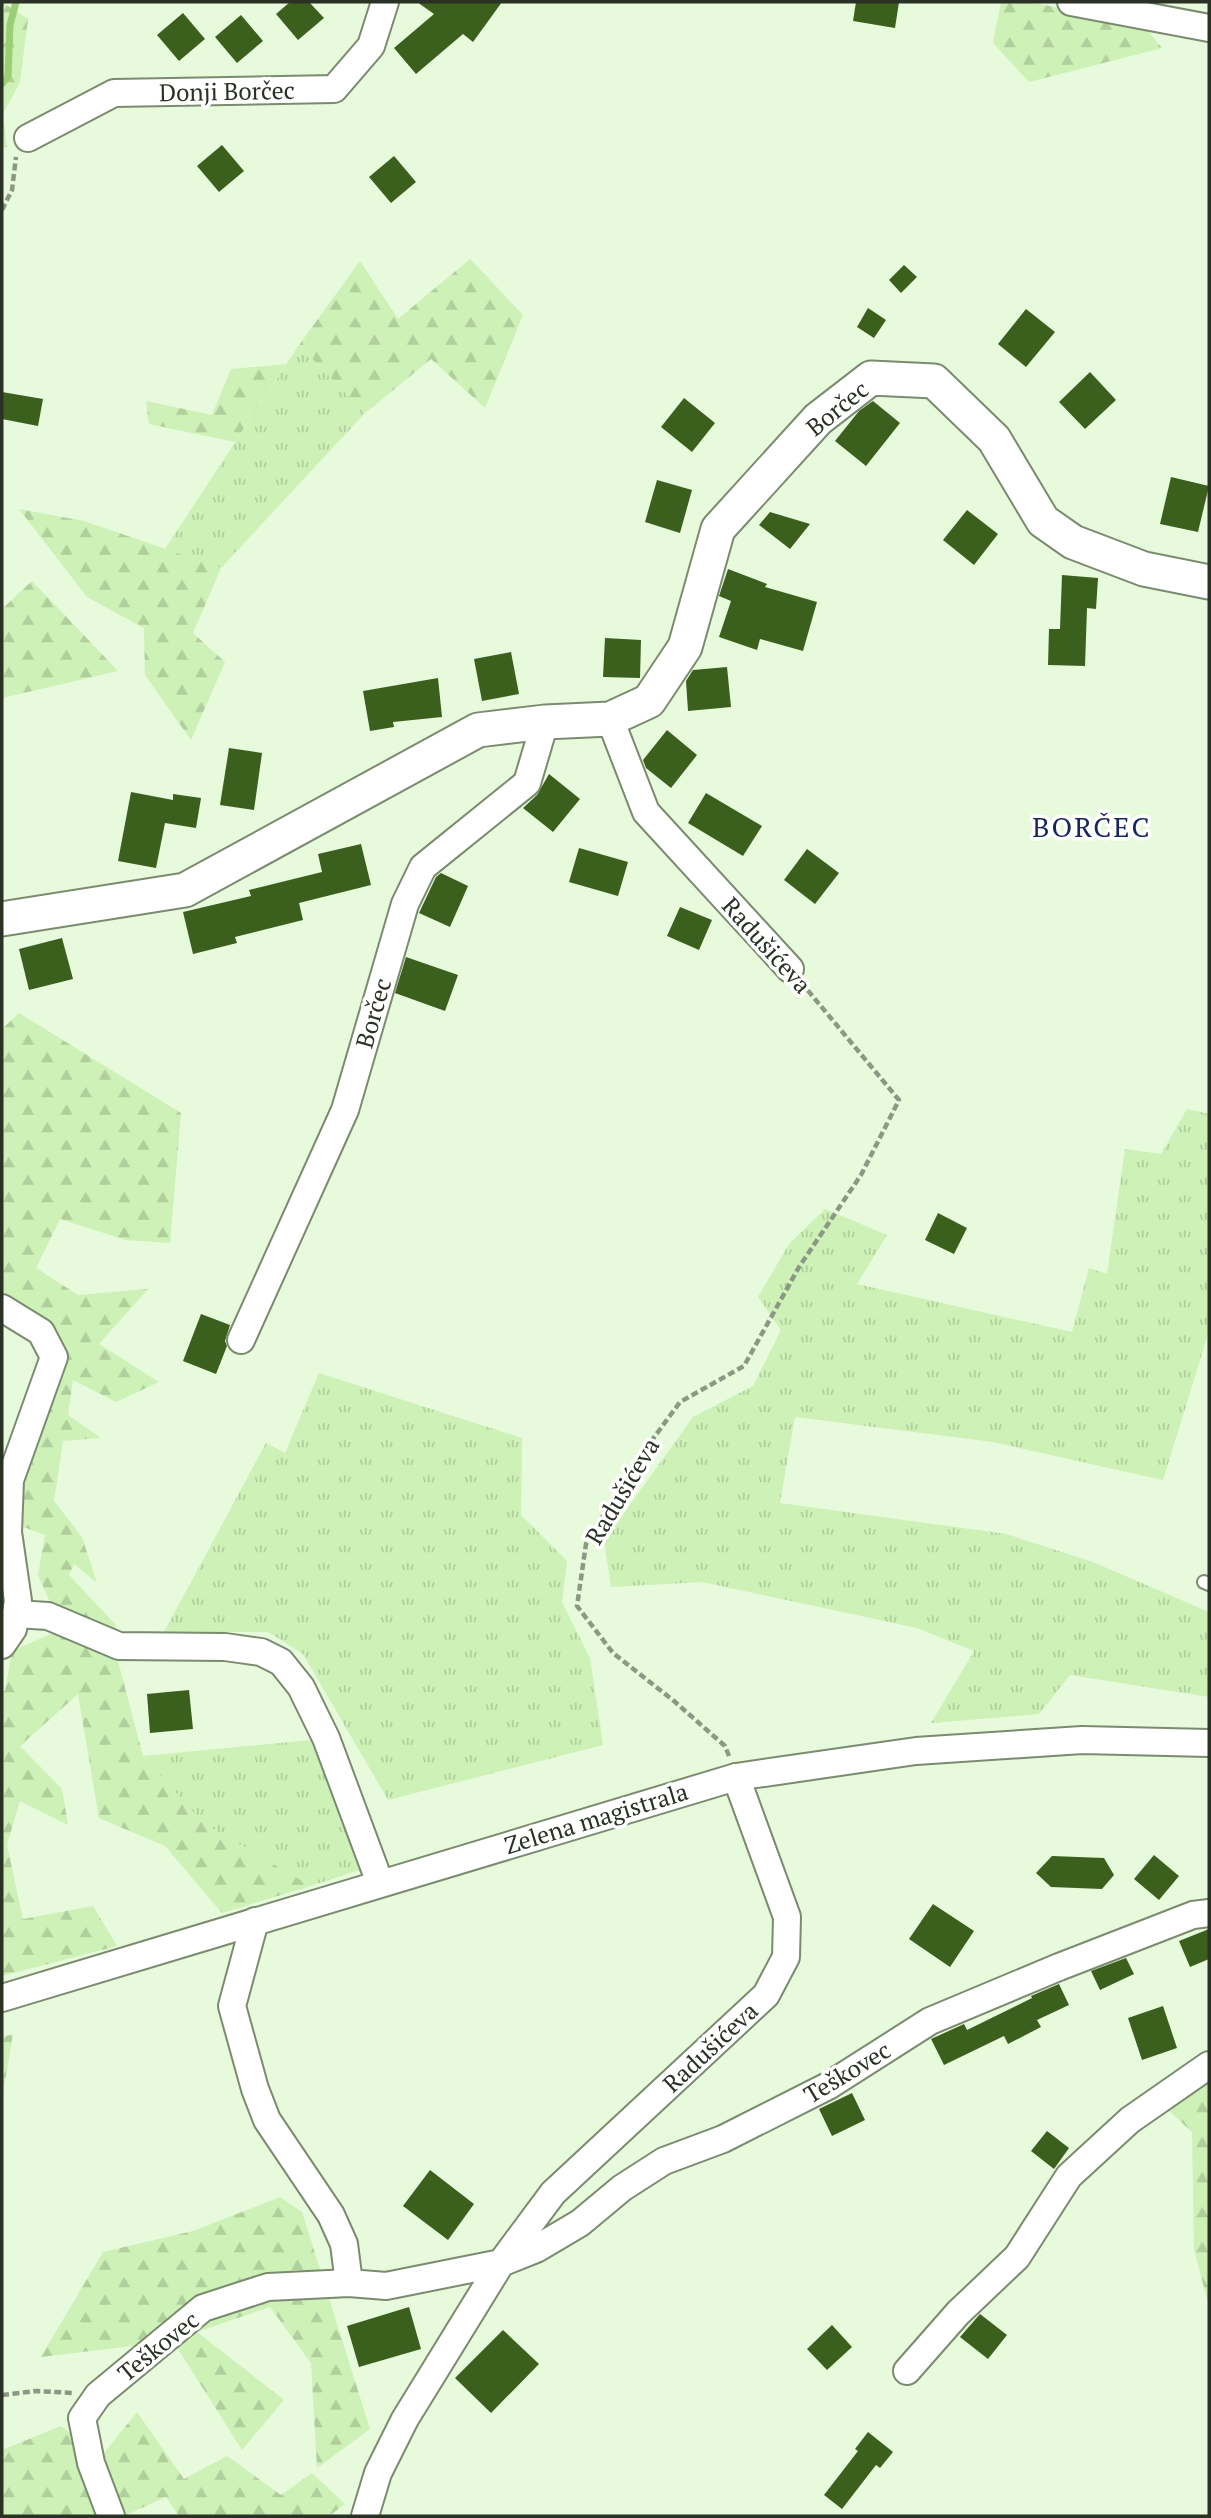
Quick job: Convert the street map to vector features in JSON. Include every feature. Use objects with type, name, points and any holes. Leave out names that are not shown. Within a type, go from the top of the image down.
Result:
[{"type":"street","name":"Donji Borčec","points":[[27,138],[114,93],[334,89],[371,46],[385,2]]},
{"type":"street","points":[[1071,2],[1209,27]]},
{"type":"street","name":"Borčec","points":[[2,919],[185,890],[478,730],[545,722],[610,719],[649,701],[685,647],[718,529],[818,419],[871,378],[934,381],[994,439],[1043,521],[1073,542],[1144,569],[1209,582]]},
{"type":"street","name":"Radušićeva","points":[[610,719],[646,812],[790,969]]},
{"type":"street","name":"Borčec","points":[[241,1340],[345,1110],[405,904],[423,867],[527,783],[545,722]]},
{"type":"street","points":[[2,1308],[41,1332],[54,1357],[10,1480],[8,1532],[18,1601],[13,1629],[2,1645]]},
{"type":"street","points":[[16,1614],[48,1616],[119,1646],[225,1647],[261,1652],[281,1662],[301,1687],[326,1738],[380,1883]]},
{"type":"street","name":"Zelena magistrala","points":[[2,1998],[736,1777],[930,1750],[1082,1740],[1209,1743]]},
{"type":"street","name":"Radušićeva","points":[[501,2263],[553,2193],[766,1995],[786,1957],[787,1917],[736,1777]]},
{"type":"street","name":"Teškovec","points":[[111,2516],[91,2463],[82,2418],[98,2395],[203,2308],[268,2287],[349,2283],[386,2286],[501,2263],[536,2249],[580,2223],[622,2188],[664,2161],[723,2139],[828,2086],[930,2021],[1193,1914],[1209,1913]]},
{"type":"street","points":[[255,1921],[232,2006],[267,2120],[331,2215],[344,2244],[349,2283]]},
{"type":"street","points":[[907,2371],[958,2313],[1017,2256],[1069,2176],[1130,2120],[1209,2065]]},
{"type":"street","points":[[365,2516],[378,2473],[405,2419],[501,2263]]},
{"type":"path","points":[[2,210],[12,190],[15,158],[27,138]]},
{"type":"path","name":"Radušićeva","points":[[736,1777],[726,1746],[613,1653],[577,1606],[586,1544],[636,1462],[680,1402],[744,1366],[799,1267],[861,1175],[899,1100],[790,969]]},
{"type":"path","points":[[2,2395],[36,2391],[98,2395]]},
{"type":"green space","points":[[2,2],[28,19],[20,82],[3,114],[7,147],[2,148]]},
{"type":"green space","points":[[1001,2],[1029,2],[1142,24],[1162,48],[1029,82],[993,43]]},
{"type":"green space","points":[[470,259],[523,315],[485,408],[431,359],[365,413],[299,345],[360,261],[398,319]]},
{"type":"green space","points":[[299,345],[365,413],[221,568],[165,549]]},
{"type":"green space","points":[[286,364],[235,442],[149,424],[146,401],[212,415],[231,369]]},
{"type":"green space","points":[[19,509],[84,521],[221,568],[193,633],[225,662],[191,740],[145,675],[144,628],[87,597]]},
{"type":"green space","points":[[32,581],[118,671],[2,698],[2,609]]},
{"type":"green space","points":[[19,1013],[181,1113],[170,1243],[126,1240],[60,1219],[36,1268],[78,1295],[148,1289],[99,1344],[159,1382],[116,1402],[73,1380],[68,1415],[101,1438],[63,1441],[54,1501],[82,1537],[97,1583],[74,1564],[69,1575],[115,1624],[119,1665],[143,1756],[203,1823],[311,1886],[222,1913],[165,1846],[99,1818],[78,1694],[20,1746],[62,1789],[68,1825],[20,1801],[7,1845],[23,1919],[93,1906],[117,1946],[2,1976],[2,1691],[5,1691],[12,1651],[62,1629],[38,1575],[45,1535],[21,1526],[20,1478],[65,1345],[41,1326],[2,1304],[2,1029]]},
{"type":"green space","points":[[1187,1109],[1209,1114],[1209,1331],[1163,1480],[993,1442],[795,1417],[780,1503],[1006,1534],[1093,1562],[1209,1612],[1209,1697],[1070,1675],[1039,1714],[931,1723],[974,1651],[917,1628],[702,1582],[611,1587],[604,1541],[693,1417],[753,1386],[781,1330],[758,1297],[789,1244],[825,1209],[887,1235],[857,1284],[1072,1332],[1089,1268],[1107,1274],[1125,1149],[1161,1154]]},
{"type":"green space","points":[[319,1373],[522,1438],[521,1515],[567,1561],[562,1602],[590,1658],[603,1745],[388,1800],[303,1654],[268,1632],[164,1632],[266,1443],[285,1453]]},
{"type":"green space","points":[[311,1740],[365,1868],[311,1886],[203,1823],[143,1756]]},
{"type":"green space","points":[[13,2034],[2,2099],[2,2037]]},
{"type":"green space","points":[[1209,2080],[1209,2306],[1194,2250],[1192,2132],[1167,2109]]},
{"type":"green space","points":[[280,2197],[302,2212],[370,2429],[317,2468],[311,2363],[270,2307],[197,2332],[284,2400],[242,2450],[173,2341],[41,2357],[103,2252],[193,2231]]},
{"type":"green space","points":[[137,2412],[184,2479],[227,2456],[281,2495],[312,2473],[345,2504],[329,2516],[179,2516],[166,2497],[124,2516],[2,2516],[2,2450],[61,2426],[101,2457]]},
{"type":"building","points":[[290,2],[309,2],[324,18],[298,40],[276,14]]},
{"type":"building","points":[[417,2],[502,2],[473,42],[463,34],[416,74],[394,48],[434,14]]},
{"type":"building","points":[[856,2],[899,2],[895,28],[853,21]]},
{"type":"building","points":[[183,13],[205,39],[179,61],[157,35]]},
{"type":"building","points":[[241,15],[263,41],[237,63],[215,37]]},
{"type":"building","points":[[222,145],[244,171],[219,192],[197,166]]},
{"type":"building","points":[[394,156],[416,182],[391,203],[369,177]]},
{"type":"building","points":[[904,265],[917,277],[901,293],[889,280]]},
{"type":"building","points":[[868,308],[886,320],[874,338],[857,327]]},
{"type":"building","points":[[1026,309],[1055,332],[1026,367],[998,344]]},
{"type":"building","points":[[1090,372],[1116,400],[1085,429],[1059,402]]},
{"type":"building","points":[[2,392],[43,399],[38,426],[2,419]]},
{"type":"building","points":[[684,398],[715,423],[692,452],[661,427]]},
{"type":"building","points":[[873,401],[900,423],[866,466],[835,441],[859,411]]},
{"type":"building","points":[[1171,477],[1209,486],[1198,532],[1160,524]]},
{"type":"building","points":[[657,480],[692,490],[680,533],[645,522]]},
{"type":"building","points":[[967,510],[998,534],[974,565],[943,540]]},
{"type":"building","points":[[770,512],[810,524],[790,549],[759,525]]},
{"type":"building","points":[[728,569],[767,584],[765,587],[817,602],[803,651],[760,639],[757,650],[719,637],[731,601],[719,596]]},
{"type":"building","points":[[1062,575],[1098,578],[1096,609],[1087,608],[1085,666],[1048,665],[1049,629],[1060,629]]},
{"type":"building","points":[[605,638],[641,640],[640,678],[603,677]]},
{"type":"building","points":[[511,652],[519,694],[482,701],[474,659]]},
{"type":"building","points":[[727,667],[731,707],[688,711],[686,681],[693,670]]},
{"type":"building","points":[[438,678],[442,717],[393,722],[394,727],[370,731],[363,691]]},
{"type":"building","points":[[667,730],[697,755],[671,788],[646,768],[643,760]]},
{"type":"building","points":[[229,748],[262,753],[254,810],[220,805]]},
{"type":"building","points":[[549,774],[580,799],[553,832],[523,808],[537,795]]},
{"type":"building","points":[[131,792],[173,800],[173,794],[201,798],[196,828],[165,823],[156,868],[118,861]]},
{"type":"building","points":[[706,793],[762,826],[743,856],[688,823]]},
{"type":"building","points":[[361,844],[371,885],[299,903],[303,920],[235,937],[237,943],[193,954],[183,912],[251,896],[249,890],[322,872],[318,854]]},
{"type":"building","points":[[579,848],[628,862],[618,896],[569,882]]},
{"type":"building","points":[[807,849],[839,873],[815,904],[784,880]]},
{"type":"building","points":[[441,873],[468,886],[450,927],[419,913],[436,877]]},
{"type":"building","points":[[680,907],[712,920],[699,950],[667,936]]},
{"type":"building","points":[[62,938],[73,979],[29,990],[19,949]]},
{"type":"building","points":[[406,957],[458,975],[445,1011],[395,993]]},
{"type":"building","points":[[938,1213],[967,1228],[954,1254],[925,1240]]},
{"type":"building","points":[[201,1314],[230,1325],[225,1341],[227,1346],[216,1374],[183,1361]]},
{"type":"building","points":[[189,1690],[193,1729],[150,1733],[147,1694]]},
{"type":"building","points":[[1154,1855],[1179,1876],[1159,1900],[1134,1879]]},
{"type":"building","points":[[1052,1856],[1104,1858],[1114,1875],[1102,1889],[1051,1887],[1036,1873]]},
{"type":"building","points":[[933,1904],[974,1931],[950,1967],[909,1939]]},
{"type":"building","points":[[1209,1929],[1209,1959],[1190,1967],[1179,1941]]},
{"type":"building","points":[[1126,1958],[1134,1974],[1100,1990],[1091,1971]]},
{"type":"building","points":[[1059,1984],[1069,2005],[1037,2020],[1041,2027],[1008,2044],[1004,2036],[944,2065],[931,2039],[964,2024],[967,2030]]},
{"type":"building","points":[[1163,2006],[1177,2048],[1142,2060],[1128,2018]]},
{"type":"building","points":[[852,2093],[865,2120],[832,2136],[819,2109]]},
{"type":"building","points":[[1047,2131],[1069,2148],[1054,2169],[1031,2151]]},
{"type":"building","points":[[430,2170],[474,2204],[448,2240],[403,2206]]},
{"type":"building","points":[[409,2307],[421,2349],[359,2367],[347,2326]]},
{"type":"building","points":[[980,2314],[1007,2335],[988,2359],[960,2337]]},
{"type":"building","points":[[832,2325],[852,2347],[827,2370],[807,2349]]},
{"type":"building","points":[[503,2330],[539,2364],[491,2413],[455,2378]]},
{"type":"building","points":[[868,2432],[893,2452],[880,2468],[876,2465],[842,2509],[824,2495],[858,2451],[855,2449]]},
{"type":"waterway","points":[[2,84],[8,76],[10,25],[16,2]]},
{"type":"district","name":"BORČEC","points":[[1092,826]]}]
